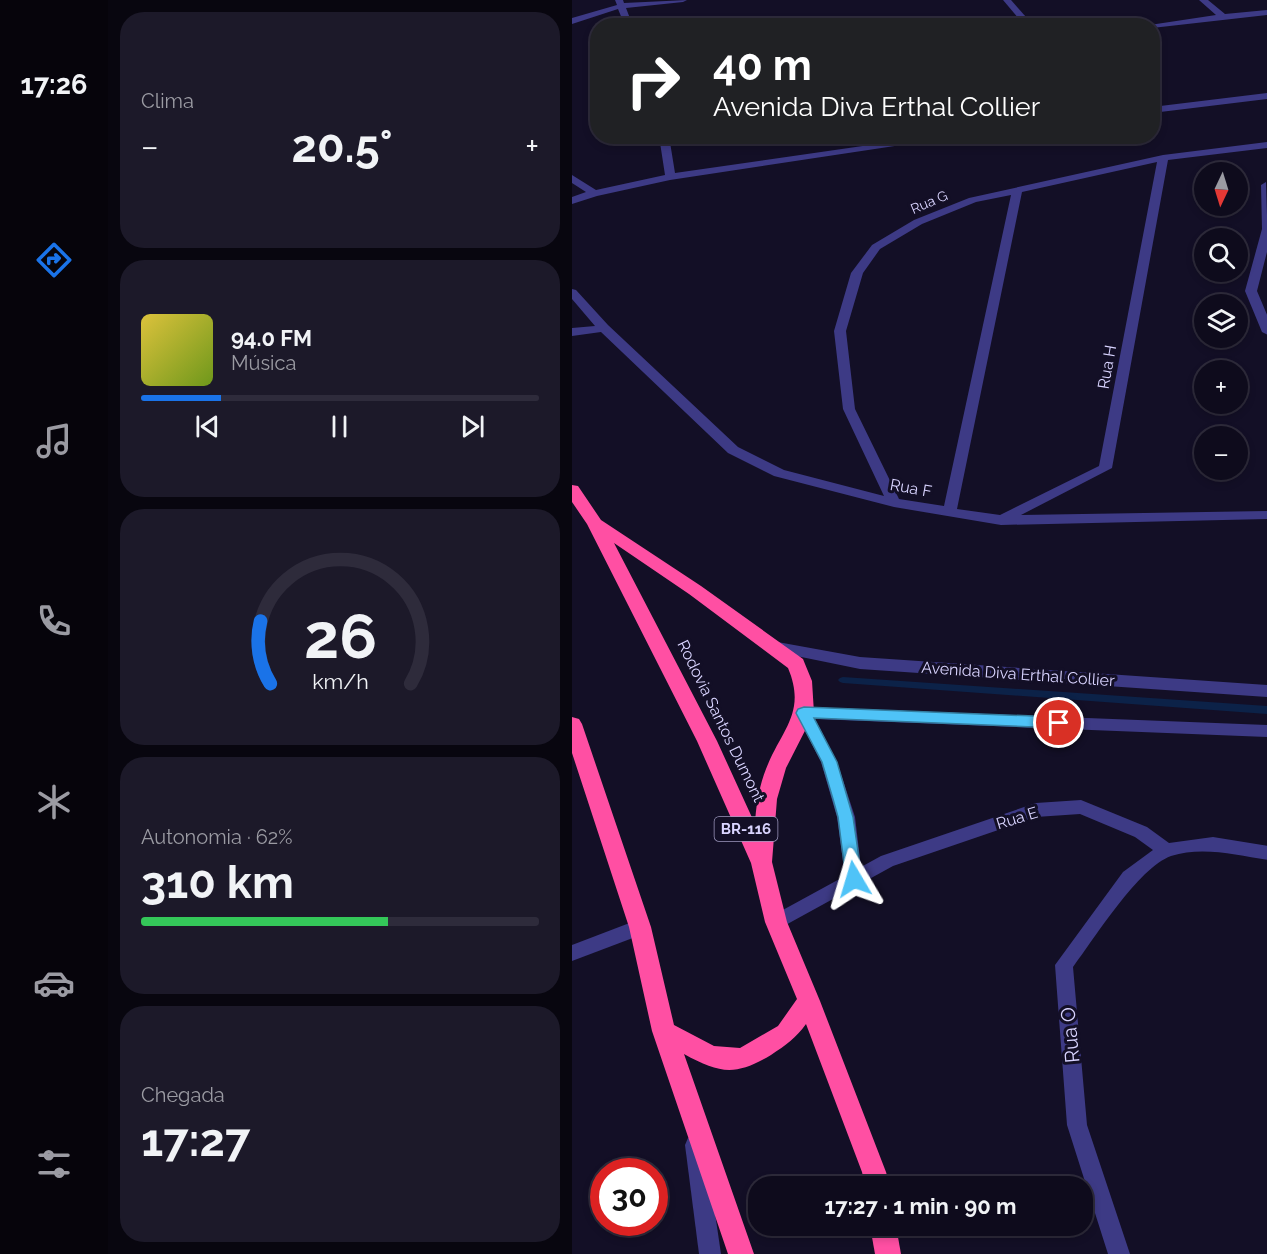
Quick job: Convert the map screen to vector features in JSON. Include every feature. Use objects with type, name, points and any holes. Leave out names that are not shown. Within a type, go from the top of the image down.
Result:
[{"type":"highway","name":"Rodovia Santos Dumont","points":[[572,490],[595,523],[707,741],[762,863],[776,922],[809,1001],[874,1176]]},
{"type":"highway","points":[[595,523],[695,590],[796,664],[803,681],[804,713],[776,768],[767,799],[762,863]]},
{"type":"highway","points":[[572,724],[640,927],[664,1031],[741,1254]]},
{"type":"highway","points":[[664,1031],[711,1057],[743,1059],[786,1033],[809,1001]]},
{"type":"highway","points":[[885,1236],[888,1254]]},
{"type":"street","points":[[572,21],[620,3],[683,0]]},
{"type":"street","points":[[1007,0],[1023,18]]},
{"type":"street","points":[[1203,0],[1223,16]]},
{"type":"street","points":[[620,3],[626,18]]},
{"type":"street","points":[[1160,24],[1268,12]]},
{"type":"street","points":[[1160,109],[1268,96]]},
{"type":"street","points":[[665,144],[670,177]]},
{"type":"street","points":[[572,201],[594,193],[670,177],[900,144]]},
{"type":"street","name":"Rua G","points":[[894,502],[849,409],[840,332],[857,273],[876,247],[918,222],[973,200],[1163,158],[1268,145]]},
{"type":"street","name":"Rua H","points":[[1001,520],[1105,468],[1163,158]]},
{"type":"street","points":[[572,178],[594,193]]},
{"type":"street","points":[[1266,185],[1267,230],[1251,291],[1268,332]]},
{"type":"street","points":[[950,511],[1017,192]]},
{"type":"street","name":"Rua F","points":[[572,292],[604,328],[733,450],[779,473],[894,502],[1001,520],[1268,515]]},
{"type":"street","points":[[572,332],[604,328]]},
{"type":"street","name":"Avenida Diva Erthal Collier","points":[[769,646],[860,663],[1268,691]]},
{"type":"street","points":[[854,879],[846,817],[829,762],[804,713],[1268,731]]},
{"type":"street","name":"Rua E","points":[[776,922],[887,861],[1036,810],[1081,807],[1141,832],[1166,850]]},
{"type":"street","points":[[1166,850],[1213,844],[1268,853]]},
{"type":"street","name":"Rua O","points":[[1119,1254],[1077,1125],[1064,965],[1129,877],[1166,850]]},
{"type":"street","points":[[572,953],[640,927]]},
{"type":"street","points":[[690,1109],[710,1254]]},
{"type":"waterway","points":[[843,680],[1268,710]]},
{"type":"route","points":[[854,879],[846,817],[829,762],[804,713],[1059,723]]}]
